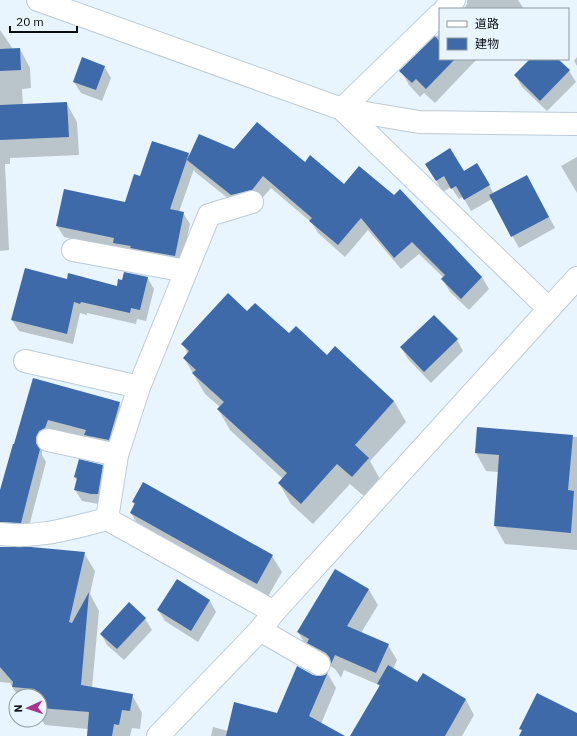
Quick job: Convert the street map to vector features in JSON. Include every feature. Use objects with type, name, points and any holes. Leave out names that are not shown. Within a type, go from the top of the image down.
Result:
[{"type":"street","points":[[38,0],[342,109],[419,122],[577,124]]},
{"type":"street","points":[[446,8],[454,0]]},
{"type":"street","points":[[342,109],[439,15]]},
{"type":"street","points":[[342,109],[549,309]]},
{"type":"street","points":[[107,519],[118,455],[139,387],[209,215],[252,202]]},
{"type":"street","points":[[73,250],[186,271]]},
{"type":"street","points":[[158,736],[260,630],[274,612],[577,278]]},
{"type":"street","points":[[25,361],[139,387]]},
{"type":"street","points":[[48,440],[118,455]]},
{"type":"street","points":[[0,534],[17,537],[47,534],[107,519],[274,612]]},
{"type":"street","points":[[260,630],[319,664]]},
{"type":"building","points":[[435,36],[439,41],[439,60],[454,60],[426,89],[416,79],[412,83],[399,71]]},
{"type":"building","points":[[20,48],[21,70],[0,71],[0,49]]},
{"type":"building","points":[[82,57],[105,66],[96,90],[73,82]]},
{"type":"building","points":[[529,60],[559,60],[570,70],[540,101],[514,75]]},
{"type":"building","points":[[67,102],[69,137],[0,140],[0,105]]},
{"type":"building","points":[[257,122],[305,162],[310,155],[344,184],[359,166],[394,195],[400,189],[482,277],[461,299],[441,279],[445,275],[412,242],[394,258],[361,218],[338,245],[309,221],[312,218],[263,176],[252,190],[231,195],[187,160],[199,134],[234,149]]},
{"type":"building","points":[[152,141],[189,153],[170,209],[184,212],[175,256],[130,248],[131,246],[113,243],[114,238],[56,226],[64,189],[125,202],[134,174],[140,176]]},
{"type":"building","points":[[450,148],[464,171],[477,163],[490,185],[464,200],[456,186],[451,189],[444,176],[436,181],[425,164]]},
{"type":"building","points":[[527,175],[549,217],[511,237],[489,195]]},
{"type":"building","points":[[25,268],[67,279],[68,273],[117,286],[118,279],[122,280],[124,272],[148,277],[140,310],[131,308],[130,313],[81,302],[80,304],[74,302],[67,334],[11,320]]},
{"type":"building","points":[[228,293],[247,311],[255,303],[289,333],[296,326],[327,355],[335,346],[394,401],[355,445],[369,458],[352,477],[337,464],[301,504],[278,483],[287,473],[217,409],[224,402],[192,373],[196,370],[183,358],[189,351],[181,344]]},
{"type":"building","points":[[434,315],[458,339],[424,372],[400,347]]},
{"type":"building","points":[[33,378],[120,402],[109,440],[84,435],[86,430],[48,420],[45,428],[39,431],[36,437],[36,443],[40,449],[21,523],[0,522],[0,490]]},
{"type":"building","points":[[477,427],[573,435],[568,490],[574,491],[571,533],[494,526],[499,455],[475,453]]},
{"type":"building","points":[[79,459],[103,465],[98,494],[74,490],[77,478],[74,477]]},
{"type":"building","points":[[143,482],[273,555],[257,584],[130,513],[135,503],[132,502]]},
{"type":"building","points":[[0,547],[31,547],[85,552],[69,622],[72,623],[89,592],[81,685],[133,694],[130,711],[122,710],[119,725],[114,724],[112,736],[87,736],[89,712],[48,709],[48,688],[12,687],[13,682],[0,667]]},
{"type":"building","points":[[335,569],[369,589],[347,626],[389,644],[376,673],[335,655],[331,664],[330,658],[326,653],[307,643],[309,639],[297,632]]},
{"type":"building","points":[[177,579],[210,600],[191,631],[157,610]]},
{"type":"building","points":[[129,602],[146,618],[117,649],[100,634]]},
{"type":"building","points":[[388,665],[417,682],[423,673],[466,699],[445,736],[350,736],[380,685],[377,684]]},
{"type":"building","points":[[297,666],[313,675],[325,675],[328,672],[309,716],[345,736],[226,736],[234,702],[277,713]]},
{"type":"building","points":[[537,693],[577,713],[577,736],[519,736],[522,730],[519,729]]}]
